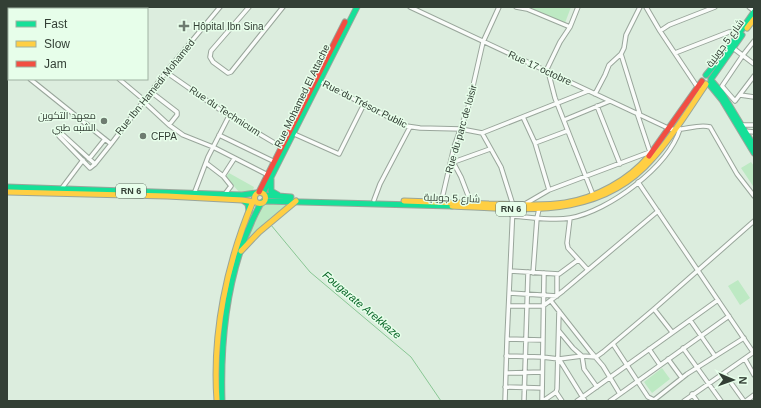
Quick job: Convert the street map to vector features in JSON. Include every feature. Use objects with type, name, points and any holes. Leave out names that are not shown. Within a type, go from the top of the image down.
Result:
[{"type":"main road","name":"Rue Mohamed El Attache","points":[[258,196],[270,177],[353,7]]},
{"type":"main road","name":"Rue Mohamed El Attache","points":[[326,63],[357,7]]},
{"type":"main road","name":"شارع 5 جويلية","points":[[258,196],[263,202],[374,200],[441,204],[471,203],[539,209],[566,208],[584,203],[621,186],[646,166],[662,148],[754,11]]},
{"type":"main road","name":"شارع 5 جويلية","points":[[258,196],[513,207],[523,205],[566,203],[593,195],[618,183],[628,176],[642,164],[674,130],[698,88],[708,81],[734,48],[754,19]]},
{"type":"main road","points":[[708,81],[754,146]]},
{"type":"main road","points":[[743,131],[754,153]]},
{"type":"main road","name":"Rue Mohamed El Attache","points":[[270,177],[275,162],[284,148]]},
{"type":"main road","points":[[270,177],[272,191],[280,196]]},
{"type":"main road","name":"RN 6","points":[[7,187],[258,196]]},
{"type":"main road","name":"RN 6","points":[[7,192],[242,200],[258,196]]},
{"type":"main road","points":[[222,401],[221,367],[223,334],[233,268],[238,250],[249,211],[258,196],[263,202],[238,250]]},
{"type":"main road","points":[[242,200],[248,204],[249,211]]},
{"type":"main road","points":[[238,250],[296,201]]},
{"type":"main road","points":[[217,401],[216,358],[224,290],[233,268]]},
{"type":"street","name":"Rue Ibn Hamedi Mohamed","points":[[31,80],[111,144],[166,72],[220,7]]},
{"type":"street","points":[[249,7],[211,51],[211,59],[228,73],[231,72],[283,7]]},
{"type":"street","name":"Rue 17 octobre","points":[[410,7],[674,130]]},
{"type":"street","name":"Rue du parc de loisir","points":[[441,204],[452,162],[454,147],[462,129],[468,108],[483,42],[499,7]]},
{"type":"street","points":[[516,7],[526,9],[570,27]]},
{"type":"street","points":[[578,7],[570,27],[560,42],[547,71],[567,131],[593,195]]},
{"type":"street","points":[[595,94],[609,65],[621,54],[624,48],[626,35],[640,7]]},
{"type":"street","points":[[646,7],[698,88]]},
{"type":"street","points":[[660,31],[676,22],[715,7]]},
{"type":"street","points":[[749,7],[754,11]]},
{"type":"street","points":[[675,54],[729,32],[741,31]]},
{"type":"street","points":[[754,41],[722,86],[734,101],[754,76]]},
{"type":"street","points":[[734,48],[754,64]]},
{"type":"street","points":[[523,205],[549,190],[652,152],[638,114],[621,54]]},
{"type":"street","name":"Rue du Technicum","points":[[166,72],[229,116],[284,148]]},
{"type":"street","points":[[120,80],[170,125],[192,140],[213,147],[270,177]]},
{"type":"street","name":"Rue du Trésor Public","points":[[318,81],[401,124],[410,127],[462,129],[482,133]]},
{"type":"street","points":[[505,401],[513,207],[502,171],[482,133],[588,91]]},
{"type":"street","points":[[151,92],[177,112],[170,125]]},
{"type":"street","points":[[740,95],[754,96]]},
{"type":"street","points":[[564,120],[610,101]]},
{"type":"street","points":[[292,132],[339,154],[364,104]]},
{"type":"street","points":[[596,106],[620,164]]},
{"type":"street","points":[[194,194],[213,147],[229,116]]},
{"type":"street","points":[[523,117],[535,144],[549,190]]},
{"type":"street","points":[[739,125],[754,125]]},
{"type":"street","points":[[512,216],[563,219],[600,209],[620,196],[654,168],[676,140],[674,130],[704,126],[710,127],[737,174],[752,191],[754,196]]},
{"type":"street","points":[[374,200],[380,184],[410,127]]},
{"type":"street","points":[[535,144],[567,131]]},
{"type":"street","points":[[743,131],[754,132]]},
{"type":"street","points":[[94,164],[61,133],[59,133],[59,136],[90,168],[94,164],[111,144]]},
{"type":"street","points":[[219,135],[275,162]]},
{"type":"street","points":[[62,188],[83,160],[88,158],[105,139]]},
{"type":"street","points":[[471,203],[461,177],[452,162],[490,149]]},
{"type":"street","points":[[223,176],[234,159]]},
{"type":"street","points":[[206,163],[223,176],[231,186],[225,194]]},
{"type":"street","points":[[638,182],[754,352],[684,401]]},
{"type":"street","points":[[533,273],[539,209]]},
{"type":"street","points":[[509,306],[543,306],[557,296],[658,211]]},
{"type":"street","points":[[570,218],[567,243],[568,248],[588,270]]},
{"type":"street","points":[[506,356],[559,359],[582,356],[596,357],[754,222]]},
{"type":"street","points":[[510,271],[557,274],[561,273],[578,260]]},
{"type":"street","points":[[524,401],[528,272]]},
{"type":"street","points":[[543,401],[542,340],[544,273]]},
{"type":"street","points":[[557,274],[557,296]]},
{"type":"street","points":[[509,293],[557,296]]},
{"type":"street","points":[[551,300],[603,366],[620,394]]},
{"type":"street","points":[[577,401],[583,399],[610,377],[718,300]]},
{"type":"street","points":[[654,309],[672,332]]},
{"type":"street","points":[[543,401],[556,392],[558,384],[559,311]]},
{"type":"street","points":[[610,401],[729,316]]},
{"type":"street","points":[[690,320],[715,356]]},
{"type":"street","points":[[558,331],[582,356],[584,369],[597,387]]},
{"type":"street","points":[[613,344],[637,382],[648,397],[654,400],[682,378],[744,338]]},
{"type":"street","points":[[507,339],[542,340]]},
{"type":"street","points":[[684,348],[721,401]]},
{"type":"street","points":[[649,349],[660,365]]},
{"type":"street","points":[[559,359],[583,399]]},
{"type":"street","points":[[668,359],[682,378]]},
{"type":"street","points":[[745,359],[754,375]]},
{"type":"street","points":[[506,372],[542,372]]},
{"type":"street","points":[[724,373],[745,401],[754,395]]},
{"type":"street","points":[[505,387],[542,388]]},
{"type":"street","points":[[556,392],[562,401]]},
{"type":"street","points":[[692,394],[697,401]]},
{"type":"street","points":[[642,401],[648,397]]},
{"type":"green space","points":[[527,7],[571,7],[565,23]]},
{"type":"green space","points":[[751,162],[754,166],[754,186],[741,168]]},
{"type":"green space","points":[[229,173],[254,187],[253,190],[239,192],[226,177]]},
{"type":"green space","points":[[292,202],[270,218],[244,246],[258,214],[265,204]]},
{"type":"green space","points":[[738,280],[750,298],[740,305],[728,286]]},
{"type":"green space","points":[[662,368],[670,379],[652,393],[644,382]]},
{"type":"waterway","name":"Fougarate Arekkaze","points":[[271,225],[310,272],[411,357],[441,401]]},
{"type":"traffic: fast","points":[[263,193],[357,7]]},
{"type":"traffic: fast","points":[[706,75],[731,45],[754,12]]},
{"type":"traffic: fast","points":[[711,79],[742,35]]},
{"type":"traffic: fast","points":[[711,80],[722,93],[754,146]]},
{"type":"traffic: fast","points":[[709,84],[722,100],[754,153]]},
{"type":"traffic: fast","points":[[271,179],[271,191],[278,195]]},
{"type":"traffic: fast","points":[[7,187],[242,195],[256,193]]},
{"type":"traffic: fast","points":[[265,195],[291,197]]},
{"type":"traffic: fast","points":[[244,201],[248,204],[249,211]]},
{"type":"traffic: fast","points":[[264,201],[452,206]]},
{"type":"traffic: fast","points":[[222,401],[223,350],[228,299],[241,250],[261,203]]},
{"type":"traffic: slow","points":[[747,28],[754,19]]},
{"type":"traffic: slow","points":[[452,206],[507,208],[560,206],[585,201],[610,192],[632,178],[653,158],[674,132],[706,84]]},
{"type":"traffic: slow","points":[[404,201],[527,205],[546,205],[577,201],[611,187],[632,173],[649,156]]},
{"type":"traffic: slow","points":[[7,192],[167,196],[255,202]]},
{"type":"traffic: slow","points":[[260,192],[264,194],[266,198],[264,202],[260,204],[256,202],[254,198],[256,194],[260,192]]},
{"type":"traffic: slow","points":[[217,401],[217,350],[223,299],[236,249],[253,201]]},
{"type":"traffic: slow","points":[[241,251],[259,232],[296,201]]},
{"type":"traffic: jam","points":[[259,192],[345,22]]},
{"type":"traffic: jam","points":[[649,156],[702,81]]},
{"type":"place","name":"Hôpital Ibn Sina","points":[[184,26]]},
{"type":"place","name":"معهد التكوين الشبه طبي","points":[[104,121]]},
{"type":"place","name":"CFPA","points":[[143,136]]}]
